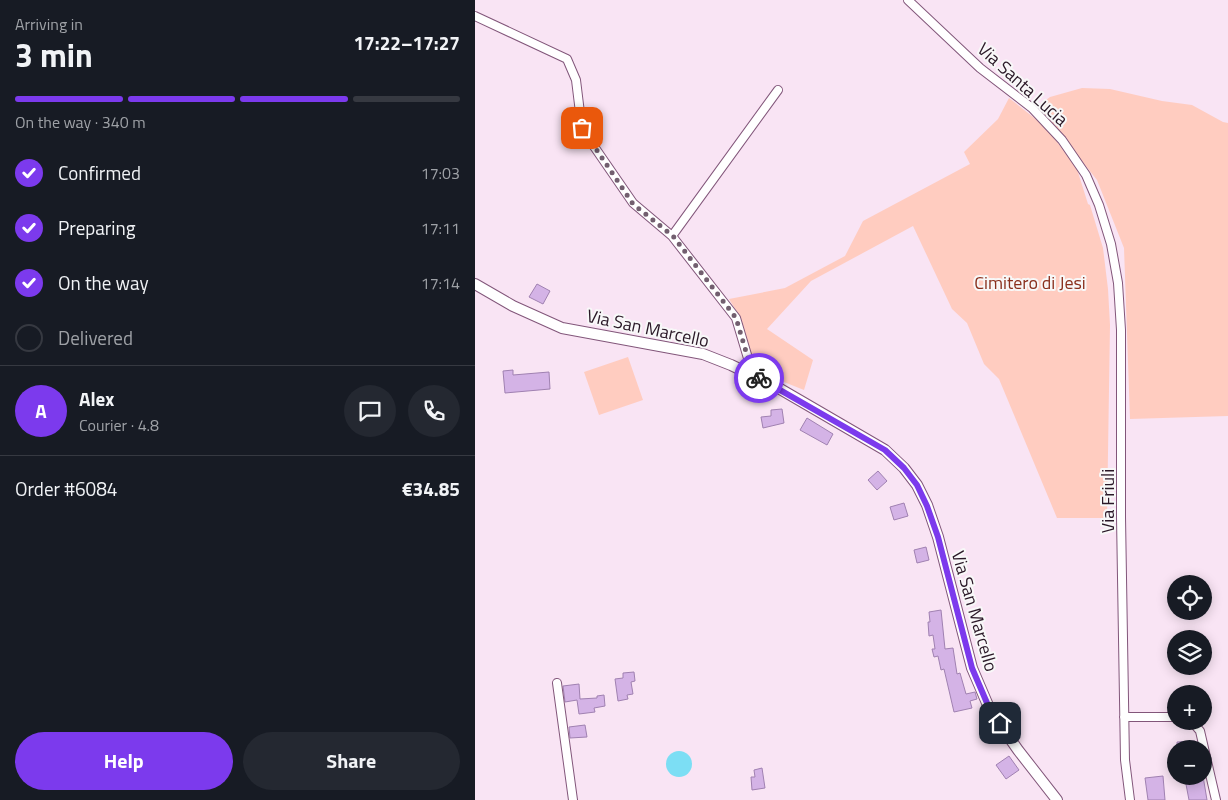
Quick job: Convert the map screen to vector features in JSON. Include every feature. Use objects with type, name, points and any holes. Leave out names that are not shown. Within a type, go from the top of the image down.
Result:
[{"type":"main road","name":"Via San Marcello","points":[[475,284],[513,306],[562,328],[703,354],[775,386],[885,450],[904,468],[917,485],[927,506],[938,537],[972,668],[990,710],[1057,800]]},
{"type":"street","name":"Via Santa Lucia","points":[[908,0],[980,68],[1032,108],[1048,124],[1075,157],[1086,175],[1099,205]]},
{"type":"street","points":[[475,16],[567,59],[576,80],[582,128],[633,204],[673,236],[736,318],[753,375]]},
{"type":"street","points":[[673,236],[778,90]]},
{"type":"street","name":"Via Friuli","points":[[1099,205],[1111,244],[1118,283],[1121,330],[1124,717],[1125,760],[1130,800]]},
{"type":"street","points":[[557,683],[573,800]]},
{"type":"street","points":[[1124,717],[1167,717]]},
{"type":"street","points":[[1199,730],[1216,800]]},
{"type":"green space","name":"Cimitero di Jesi","points":[[1082,88],[1110,89],[1162,101],[1192,105],[1228,123],[1228,416],[1130,419],[1124,248],[1097,180],[1065,140],[1035,108],[1050,97]]},
{"type":"green space","name":"Cimitero di Jesi","points":[[1009,98],[1047,128],[1077,169],[1103,248],[1110,325],[1107,518],[1057,518],[999,379],[984,364],[967,323],[952,309],[913,226],[811,281],[767,329],[813,360],[804,390],[754,370],[740,317],[729,299],[785,288],[845,256],[863,221],[970,164],[964,152],[998,119]]},
{"type":"green space","points":[[628,357],[643,400],[599,415],[584,372]]},
{"type":"water","points":[[679,751],[688,755],[692,764],[688,773],[679,777],[670,773],[666,764],[670,755]]},
{"type":"building","points":[[537,284],[550,291],[543,304],[529,297]]},
{"type":"building","points":[[513,370],[513,375],[549,372],[550,389],[505,393],[503,371]]},
{"type":"building","points":[[782,409],[784,423],[763,428],[761,417],[771,416],[771,410]]},
{"type":"building","points":[[807,418],[833,434],[827,445],[800,430]]},
{"type":"building","points":[[878,471],[887,481],[877,490],[868,480]]},
{"type":"building","points":[[904,503],[908,516],[894,520],[890,507]]},
{"type":"building","points":[[926,547],[929,560],[917,563],[914,550]]},
{"type":"building","points":[[941,610],[945,649],[953,648],[957,674],[960,673],[966,694],[975,692],[977,699],[970,701],[972,708],[954,712],[944,669],[941,670],[938,656],[934,657],[932,649],[935,649],[933,635],[929,636],[929,612]]},
{"type":"building","points":[[634,672],[635,681],[631,682],[633,694],[627,695],[628,699],[618,701],[615,679],[623,678],[623,673]]},
{"type":"building","points":[[579,684],[580,699],[597,698],[597,696],[604,695],[605,706],[594,708],[595,712],[579,714],[577,700],[565,702],[563,686]]},
{"type":"building","points":[[585,725],[587,737],[570,738],[569,727]]},
{"type":"building","points":[[1009,756],[1019,770],[1006,779],[996,765]]},
{"type":"building","points":[[762,768],[765,788],[752,790],[751,777],[755,777],[754,770]]},
{"type":"building","points":[[1163,776],[1165,800],[1148,800],[1145,778]]},
{"type":"building","points":[[1186,785],[1204,785],[1207,800],[1189,800]]},
{"type":"way so far","points":[[582,128],[633,204],[673,236],[736,318],[753,375],[759,378]]},
{"type":"route","points":[[759,378],[885,450],[904,468],[917,485],[938,537],[972,668],[990,710],[1000,723]]}]
